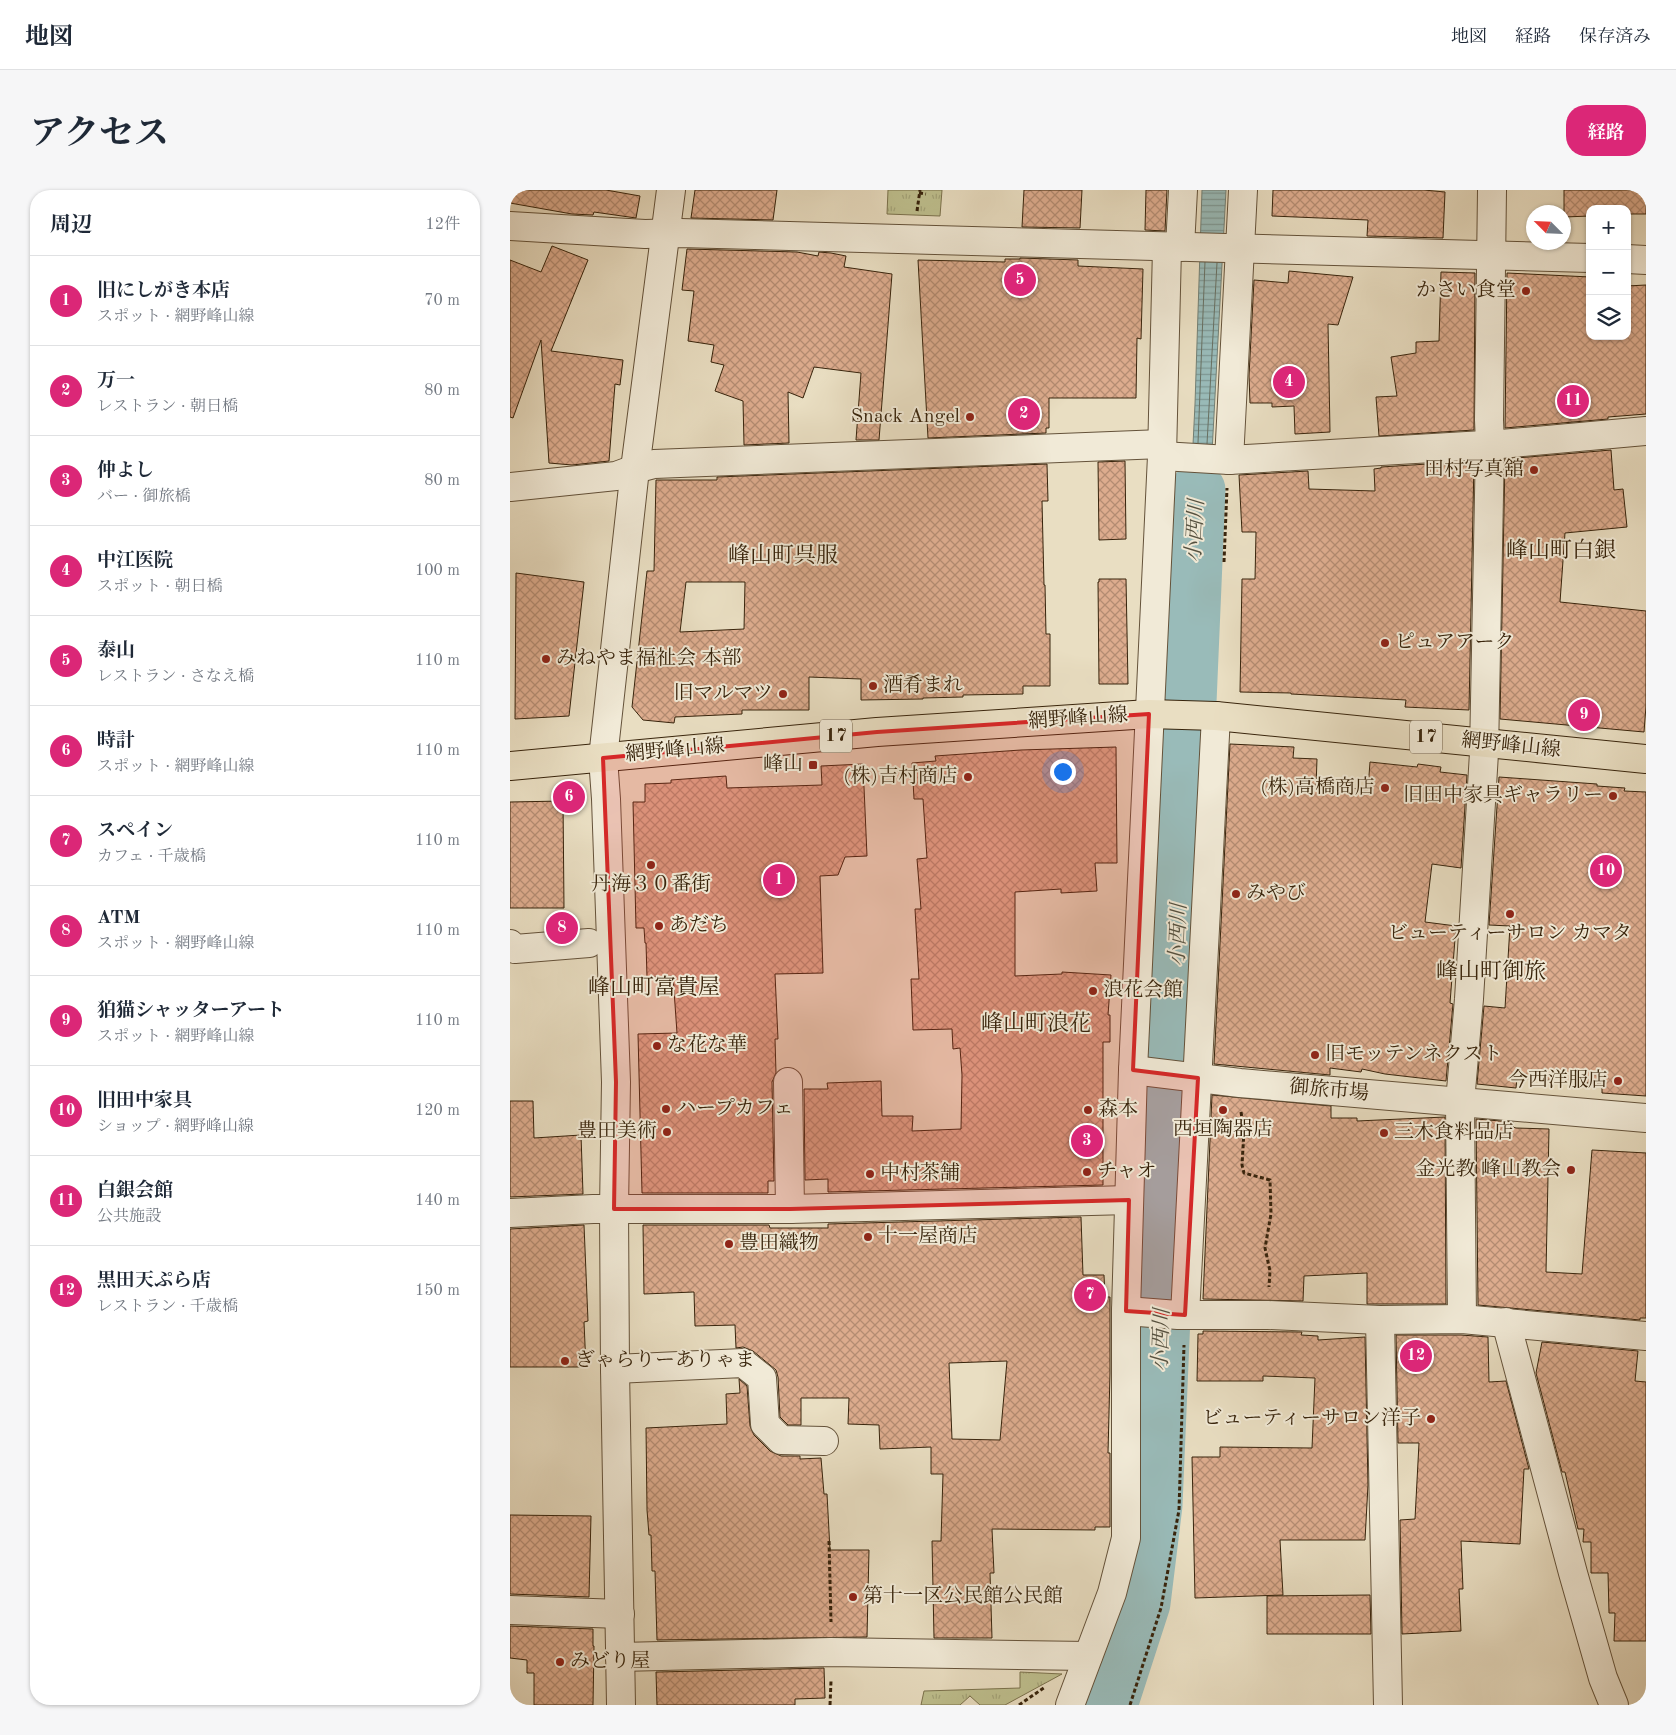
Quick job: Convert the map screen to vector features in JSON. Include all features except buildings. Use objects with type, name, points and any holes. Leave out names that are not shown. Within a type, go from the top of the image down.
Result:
[{"type":"main road","name":"網野峰山線","points":[[510,766],[877,732],[1156,714],[1211,716],[1646,759]]},
{"type":"street","points":[[621,1705],[615,1369],[614,1209],[616,1082],[603,758],[635,469],[671,190]]},
{"type":"street","points":[[1070,1705],[1112,1593],[1126,1538],[1136,1312],[1129,1200],[1140,1071],[1168,452],[1178,248],[1183,190]]},
{"type":"street","points":[[1225,459],[1237,248],[1243,190]]},
{"type":"street","points":[[1462,1319],[1460,1102],[1470,999],[1484,753],[1490,444],[1492,190]]},
{"type":"street","points":[[510,226],[665,234],[1586,258]]},
{"type":"street","points":[[1631,259],[1646,260]]},
{"type":"street","points":[[510,487],[616,476],[654,464],[1168,452],[1225,459],[1490,444],[1646,431]]},
{"type":"street","points":[[1182,1315],[1211,716]]},
{"type":"street","points":[[510,944],[515,949],[589,943]]},
{"type":"street","name":"御旅市場","points":[[1140,1071],[1240,1084],[1646,1118]]},
{"type":"street","points":[[788,1082],[790,1209]]},
{"type":"street","points":[[510,1213],[614,1209],[790,1209],[1129,1200]]},
{"type":"street","points":[[1136,1312],[1380,1320],[1462,1319],[1646,1336]]},
{"type":"street","points":[[1380,1320],[1388,1705]]},
{"type":"street","points":[[1506,1322],[1573,1573],[1603,1678],[1614,1705]]},
{"type":"street","points":[[615,1369],[743,1363],[762,1378],[765,1424],[781,1440],[824,1441]]},
{"type":"street","points":[[510,1610],[620,1614]]},
{"type":"street","points":[[620,1657],[831,1652],[1088,1656]]},
{"type":"path","points":[[919,193],[926,194]]},
{"type":"path","points":[[1224,562],[1225,459]]},
{"type":"path","points":[[1240,1084],[1243,1099],[1241,1115],[1244,1131],[1242,1165],[1244,1173],[1270,1180],[1271,1214],[1266,1248],[1270,1271],[1268,1315]]},
{"type":"path","points":[[1130,1705],[1162,1608],[1179,1510],[1182,1315]]},
{"type":"highlighted area","points":[[1149,714],[1133,1070],[1198,1078],[1185,1315],[1126,1311],[1129,1200],[790,1209],[614,1209],[616,1082],[603,758],[877,732]]},
{"type":"green space","points":[[888,190],[942,190],[940,216],[887,214]]},
{"type":"green space","points":[[1176,1330],[1180,1330],[1170,1513],[1155,1606],[1121,1705],[1117,1705],[1150,1604],[1166,1512]]},
{"type":"green space","points":[[1020,1672],[1062,1674],[1005,1705],[980,1705],[970,1696],[960,1705],[921,1705],[924,1691],[1020,1688]]},
{"type":"water","points":[[1202,190],[1226,190],[1206,565],[1187,567],[1195,404]]},
{"type":"waterway","name":"小西川","points":[[1110,1705],[1143,1603],[1155,1505],[1198,490]]},
{"type":"place","name":"泰山","points":[[1020,280]]},
{"type":"place","name":"かさい食堂","points":[[1526,291]]},
{"type":"place","name":"中江医院","points":[[1289,382]]},
{"type":"place","name":"白銀会館","points":[[1573,401]]},
{"type":"place","name":"万一","points":[[1024,414]]},
{"type":"place","name":"Snack Angel","points":[[970,417]]},
{"type":"place","name":"田村写真舘","points":[[1534,470]]},
{"type":"place","name":"ピュアアーク","points":[[1385,643]]},
{"type":"place","name":"みねやま福祉会 本部","points":[[546,659]]},
{"type":"place","name":"酒肴まれ","points":[[873,686]]},
{"type":"place","name":"旧マルマツ","points":[[783,694]]},
{"type":"place","name":"狛猫シャッターアート","points":[[1584,715]]},
{"type":"place","name":"峰山","points":[[813,765]]},
{"type":"place","name":"(株)吉村商店","points":[[968,777]]},
{"type":"place","name":"(株)高橋商店","points":[[1385,788]]},
{"type":"place","name":"旧田中家具ギャラリー","points":[[1613,796]]},
{"type":"place","name":"時計","points":[[569,797]]},
{"type":"place","name":"丹海３０番街","points":[[651,865]]},
{"type":"place","name":"旧田中家具","points":[[1606,871]]},
{"type":"place","name":"旧にしがき本店","points":[[779,880]]},
{"type":"place","name":"みやび","points":[[1236,894]]},
{"type":"place","name":"ビューティーサロン カマタ","points":[[1510,914]]},
{"type":"place","name":"あだち","points":[[659,926]]},
{"type":"place","name":"ATM","points":[[562,928]]},
{"type":"place","name":"浪花会館","points":[[1093,991]]},
{"type":"place","name":"な花な華","points":[[657,1046]]},
{"type":"place","name":"旧モッテンネクスト","points":[[1315,1055]]},
{"type":"place","name":"今西洋服店","points":[[1618,1081]]},
{"type":"place","name":"ハープカフェ","points":[[666,1109]]},
{"type":"place","name":"森本","points":[[1088,1110]]},
{"type":"place","name":"西垣陶器店","points":[[1223,1110]]},
{"type":"place","name":"豊田美術","points":[[667,1132]]},
{"type":"place","name":"三木食料品店","points":[[1384,1133]]},
{"type":"place","name":"仲よし","points":[[1087,1141]]},
{"type":"place","name":"金光教 峰山教会","points":[[1571,1170]]},
{"type":"place","name":"チャオ","points":[[1087,1172]]},
{"type":"place","name":"中村茶舗","points":[[870,1174]]},
{"type":"place","name":"十一屋商店","points":[[868,1237]]},
{"type":"place","name":"豊田織物","points":[[729,1244]]},
{"type":"place","name":"スペイン","points":[[1090,1295]]},
{"type":"place","name":"黒田天ぷら店","points":[[1416,1356]]},
{"type":"place","name":"ぎゃらりーありゃま","points":[[565,1361]]},
{"type":"place","name":"ビューティーサロン洋子","points":[[1431,1419]]},
{"type":"place","name":"第十一区公民館公民館","points":[[853,1597]]},
{"type":"place","name":"みどり屋","points":[[560,1662]]},
{"type":"district","name":"峰山町白銀","points":[[1561,551]]},
{"type":"district","name":"峰山町呉服","points":[[783,556]]},
{"type":"district","name":"峰山町御旅","points":[[1491,972]]},
{"type":"district","name":"峰山町富貴屋","points":[[654,988]]},
{"type":"district","name":"峰山町浪花","points":[[1036,1024]]}]
